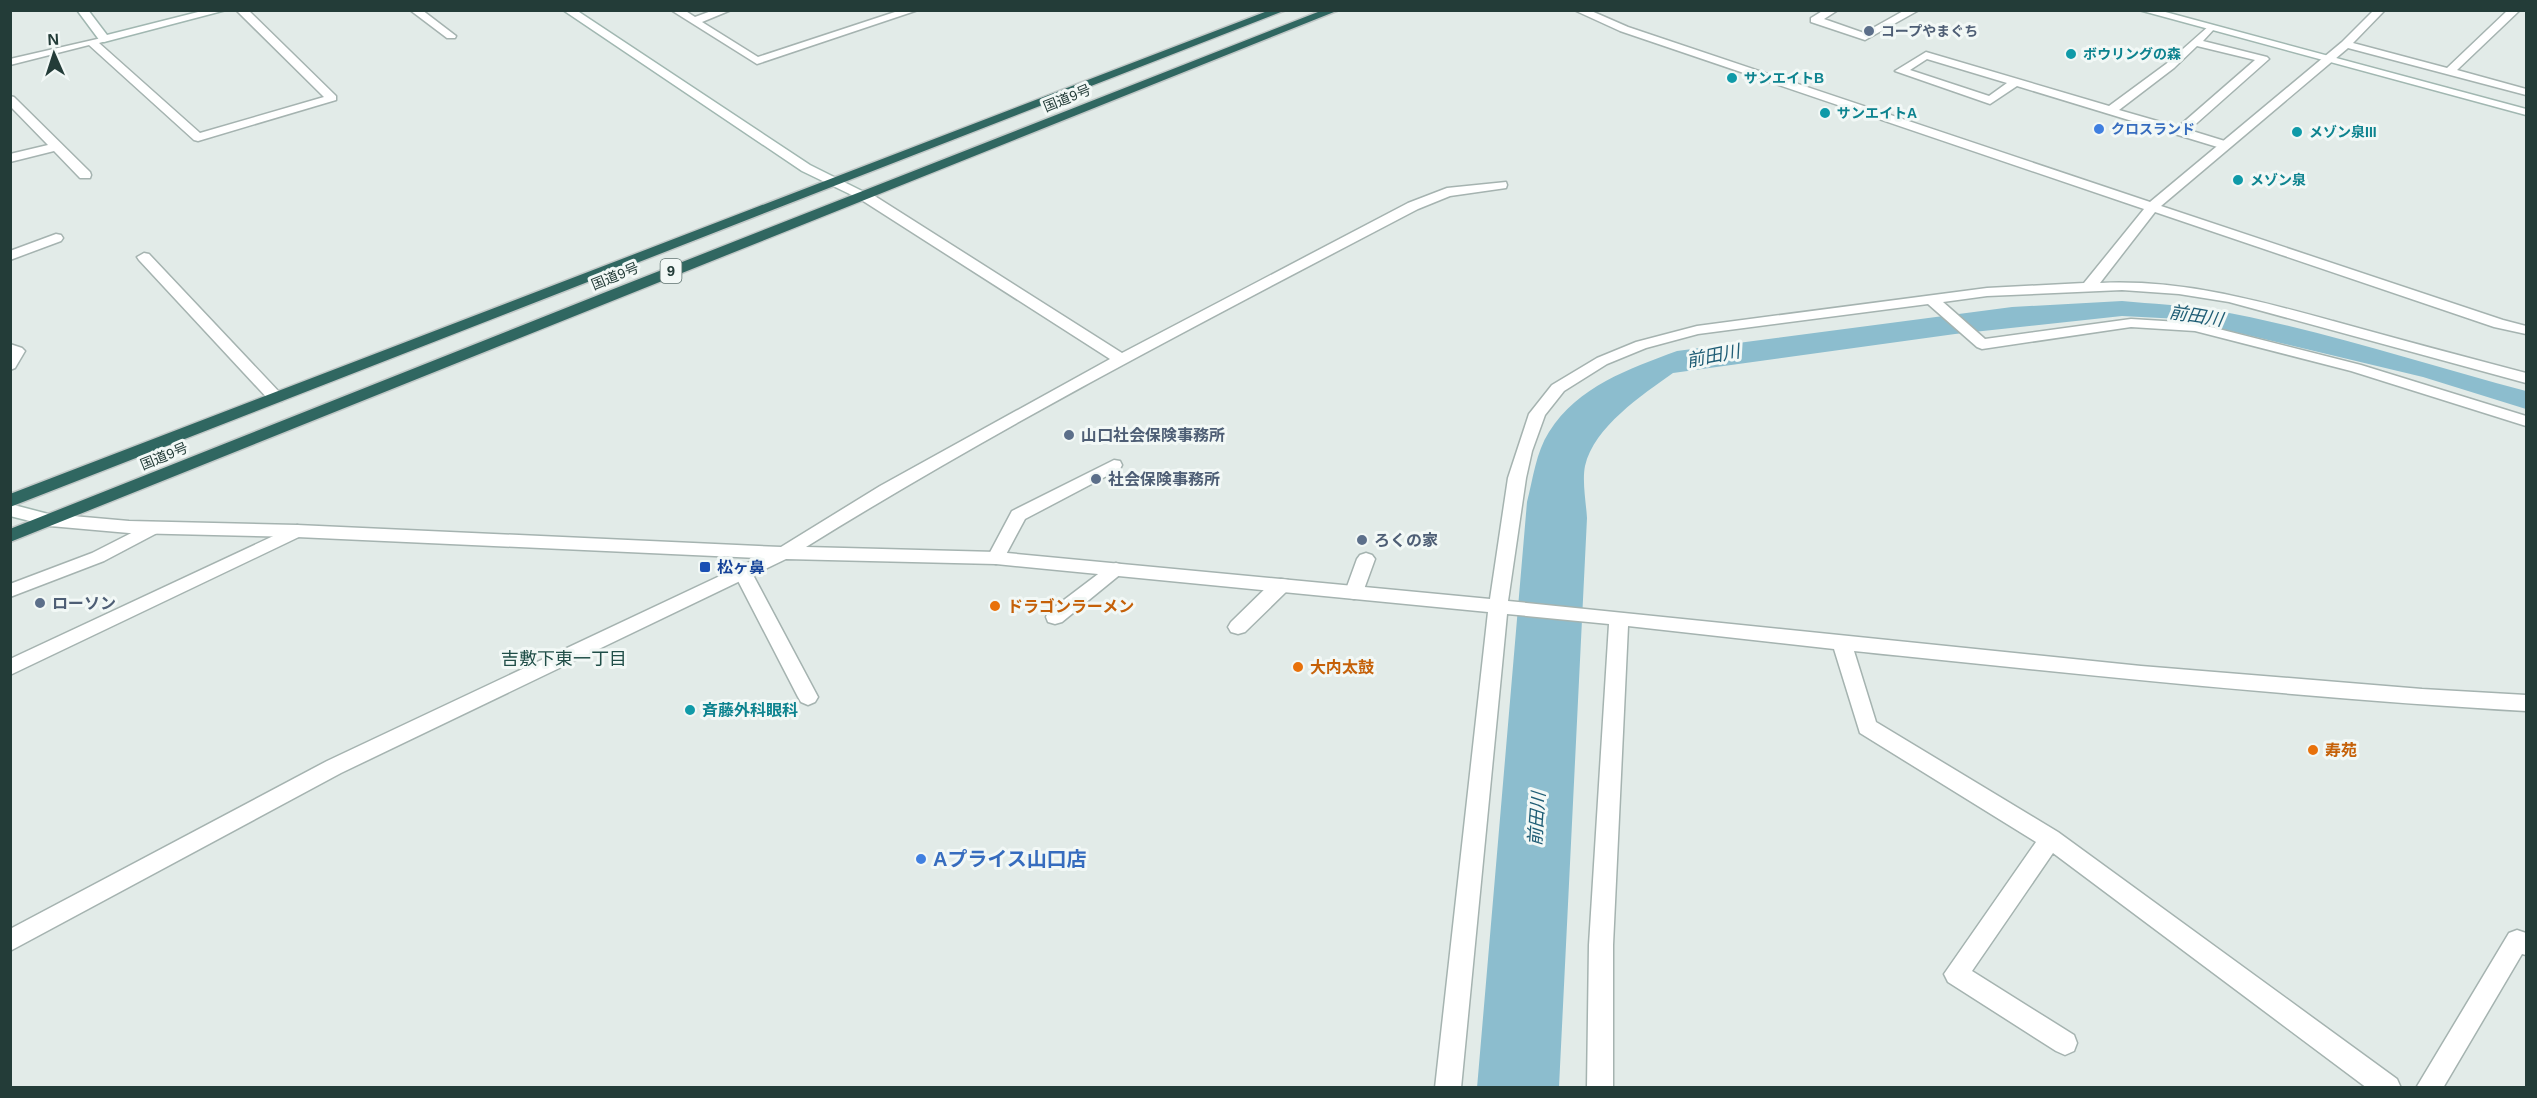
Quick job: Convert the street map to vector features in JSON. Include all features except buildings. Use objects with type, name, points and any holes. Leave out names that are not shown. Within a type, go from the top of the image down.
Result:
[{"type":"highway","name":"国道9号","points":[[10,501],[1281,10]]},
{"type":"highway","name":"国道9号","points":[[10,536],[1334,10]]},
{"type":"street","points":[[82,10],[98,43],[198,137],[333,98],[241,10]]},
{"type":"street","points":[[10,69],[221,10]]},
{"type":"street","points":[[415,10],[451,36]]},
{"type":"street","points":[[568,10],[806,168],[866,196],[1121,359]]},
{"type":"street","points":[[676,10],[757,61],[913,10]]},
{"type":"street","points":[[694,21],[726,10]]},
{"type":"street","points":[[1579,10],[1624,29],[2499,324],[2526,330]]},
{"type":"street","points":[[1833,10],[1815,20],[1864,38],[1914,10]]},
{"type":"street","points":[[2144,10],[2526,112]]},
{"type":"street","points":[[2088,288],[2152,207],[2346,44],[2380,10]]},
{"type":"street","points":[[2450,71],[2515,10]]},
{"type":"street","points":[[2110,111],[2170,66],[2210,28]]},
{"type":"street","points":[[2180,132],[2263,59],[2195,42]]},
{"type":"street","points":[[10,62],[98,43]]},
{"type":"street","points":[[2346,44],[2526,92]]},
{"type":"street","points":[[2016,82],[1990,100],[1901,71],[1926,55],[2016,82],[2110,111],[2224,145]]},
{"type":"street","points":[[10,99],[85,175]]},
{"type":"street","points":[[10,158],[57,146]]},
{"type":"street","points":[[10,941],[334,767],[784,553],[886,490],[1121,359],[1413,206],[1447,192],[1500,185]]},
{"type":"street","points":[[10,256],[56,238]]},
{"type":"street","points":[[144,257],[276,398]]},
{"type":"street","points":[[1448,1088],[1498,607],[1517,478],[1537,414],[1558,388],[1602,361],[1632,349],[1697,330],[1987,292],[2122,286],[2179,290],[2230,298],[2526,378]]},
{"type":"street","points":[[1932,300],[1982,344],[2131,323],[2195,327],[2356,368],[2526,421]]},
{"type":"street","points":[[10,348],[18,351],[10,365]]},
{"type":"street","points":[[996,558],[1018,515],[1114,465]]},
{"type":"street","points":[[10,510],[50,520],[153,528],[297,531],[784,553],[996,558],[1619,618],[1842,644],[2164,675],[2526,702]]},
{"type":"street","points":[[10,591],[98,557],[153,528]]},
{"type":"street","points":[[10,668],[297,531]]},
{"type":"street","points":[[1354,592],[1366,559]]},
{"type":"street","points":[[1055,617],[1116,569]]},
{"type":"street","points":[[743,573],[808,697]]},
{"type":"street","points":[[1238,627],[1281,585]]},
{"type":"street","points":[[1599,1088],[1601,945],[1619,618]]},
{"type":"street","points":[[1842,644],[1867,727],[2050,839],[2388,1088]]},
{"type":"street","points":[[2050,839],[1956,974],[2065,1043]]},
{"type":"street","points":[[2429,1088],[2517,940],[2526,945]]},
{"type":"water","name":"前田川","points":[[2122,301],[2213,310],[2332,337],[2526,391],[2526,409],[2423,377],[2180,319],[2122,316],[1955,334],[1673,373],[1634,402],[1609,425],[1590,452],[1584,472],[1587,518],[1559,1087],[1477,1088],[1527,502],[1541,448],[1561,416],[1574,402],[1606,381],[1677,351],[2012,307]]},
{"type":"place","name":"コープやまぐち","points":[[1869,31]]},
{"type":"place","name":"ボウリングの森","points":[[2071,54]]},
{"type":"place","name":"サンエイトB","points":[[1732,78]]},
{"type":"place","name":"サンエイトA","points":[[1825,113]]},
{"type":"place","name":"クロスランド","points":[[2099,129]]},
{"type":"place","name":"メゾン泉III","points":[[2297,132]]},
{"type":"place","name":"メゾン泉","points":[[2238,180]]},
{"type":"place","name":"山口社会保険事務所","points":[[1069,435]]},
{"type":"place","name":"社会保険事務所","points":[[1096,479]]},
{"type":"place","name":"ろくの家","points":[[1362,540]]},
{"type":"place","name":"松ヶ鼻","points":[[705,567]]},
{"type":"place","name":"ローソン","points":[[40,603]]},
{"type":"place","name":"ドラゴンラーメン","points":[[995,606]]},
{"type":"place","name":"大内太鼓","points":[[1298,667]]},
{"type":"place","name":"斉藤外科眼科","points":[[690,710]]},
{"type":"place","name":"寿苑","points":[[2313,750]]},
{"type":"place","name":"Aプライス山口店","points":[[921,859]]},
{"type":"district","name":"吉敷下東一丁目","points":[[564,659]]}]
